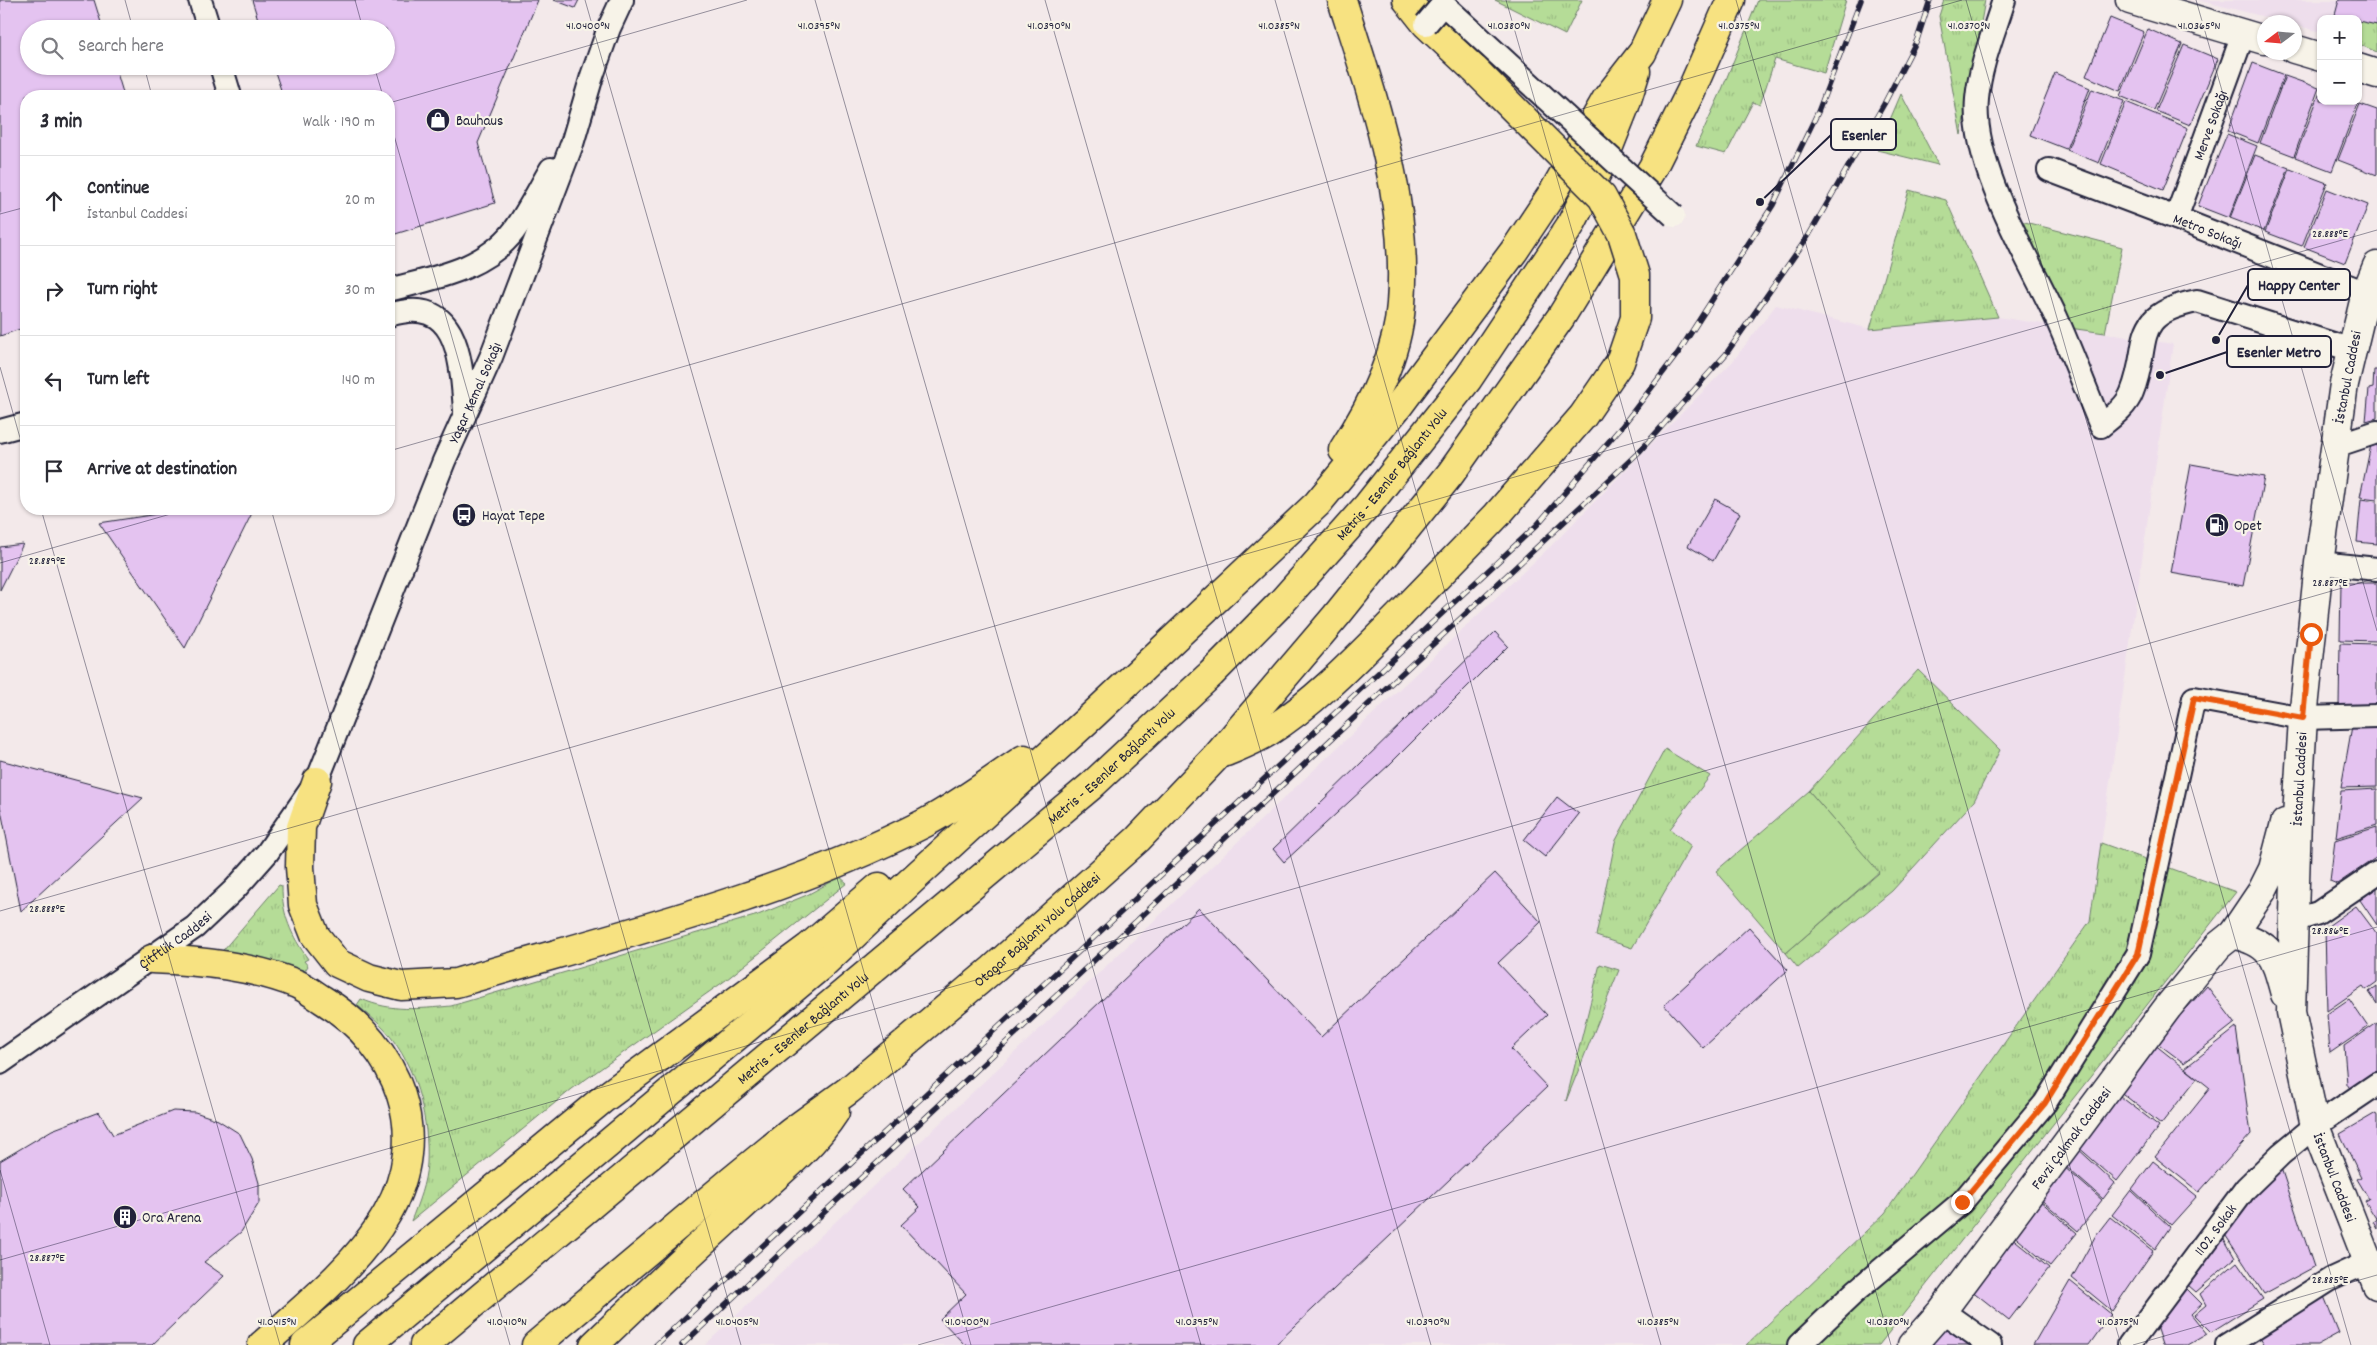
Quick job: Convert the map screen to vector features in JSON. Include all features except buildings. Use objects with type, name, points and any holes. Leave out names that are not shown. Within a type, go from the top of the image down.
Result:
[{"type":"highway","points":[[1282,535],[1329,472],[1362,421],[1384,374],[1396,335],[1402,305],[1402,247],[1395,190],[1382,128],[1342,0]]},
{"type":"highway","points":[[1216,757],[1267,733],[1302,706],[1359,656],[1497,515],[1583,416],[1620,362],[1634,318],[1635,275],[1622,234],[1602,197],[1475,70],[1426,24],[1408,0]]},
{"type":"highway","points":[[367,1345],[823,964],[1317,504],[1400,404],[1514,251],[1554,191],[1607,98],[1642,53],[1667,0]]},
{"type":"highway","name":"Otogar Bağlantı Yolu Caddesi","points":[[849,1090],[994,968],[1138,838],[1216,757],[1336,616],[1451,473],[1561,316],[1653,167],[1691,91],[1731,0]]},
{"type":"highway","name":"Metris - Esenler Bağlantı Yolu","points":[[424,1345],[1091,786],[1211,674],[1280,604],[1368,505],[1468,379],[1570,226],[1604,159],[1625,106],[1642,53]]},
{"type":"highway","points":[[317,781],[301,827],[300,867],[303,905],[315,935],[337,963],[369,978],[401,986],[432,986],[456,983],[653,925],[762,891],[831,866],[927,822],[1092,715]]},
{"type":"highway","points":[[305,1345],[602,1100],[809,947],[898,873],[998,801]]},
{"type":"highway","points":[[152,959],[189,960],[228,966],[271,975],[299,985],[353,1020],[372,1040],[391,1068],[402,1096],[409,1128],[408,1156],[399,1190],[387,1215],[368,1241],[333,1281],[262,1345]]},
{"type":"highway","points":[[536,1345],[791,1132],[849,1090]]},
{"type":"highway","points":[[594,1345],[674,1267],[768,1184],[809,1144],[832,1116],[849,1090]]},
{"type":"main road","points":[[2130,0],[2254,36]]},
{"type":"main road","points":[[2302,51],[2317,56]]},
{"type":"main road","points":[[2362,69],[2377,74]]},
{"type":"main road","name":"İstanbul Caddesi","points":[[2372,281],[2344,384],[2319,563],[2303,718],[2291,1012],[2315,1126],[2372,1274]]},
{"type":"main road","name":"Fevzi Çakmak Caddesi","points":[[1912,1345],[1942,1311],[2168,1008],[2218,946],[2234,934],[2262,892],[2273,869],[2282,838],[2303,718]]},
{"type":"main road","points":[[2234,934],[2256,940],[2269,950],[2278,970],[2291,1012]]},
{"type":"street","points":[[200,0],[206,20]]},
{"type":"street","name":"Yaşar Kemal Sokağı","points":[[317,781],[466,412],[491,357],[572,144],[595,68],[609,28],[622,0]]},
{"type":"street","points":[[2004,0],[1984,63],[1977,99],[1980,144],[2004,207],[2056,318],[2101,426],[2117,413],[2132,393],[2146,328],[2158,314],[2177,306],[2197,302],[2352,350]]},
{"type":"street","points":[[1426,24],[1443,4],[1674,216]]},
{"type":"street","name":"Merve Sokağı","points":[[2176,218],[2254,36]]},
{"type":"street","points":[[224,75],[228,90]]},
{"type":"street","points":[[395,288],[444,275],[480,261],[496,249],[513,232],[552,168],[572,144]]},
{"type":"street","name":"Metro Sokağı","points":[[2048,170],[2176,218],[2372,281]]},
{"type":"street","points":[[395,314],[420,310],[437,316],[449,328],[462,371],[466,412]]},
{"type":"street","points":[[0,432],[20,426]]},
{"type":"street","points":[[2335,446],[2377,432]]},
{"type":"street","points":[[2319,563],[2377,569]]},
{"type":"street","points":[[1799,1345],[1856,1291],[1962,1202],[2045,1103],[2138,954],[2194,698],[2303,718],[2377,716]]},
{"type":"street","name":"Çitftlik Caddesi","points":[[0,1064],[195,927],[235,890],[267,853],[317,781]]},
{"type":"street","points":[[2294,921],[2318,913],[2377,873]]},
{"type":"street","name":"1102. Sokak","points":[[2129,1345],[2146,1318],[2246,1188],[2281,1154],[2315,1126],[2377,1084]]},
{"type":"street","points":[[2227,1345],[2331,1279],[2372,1274]]},
{"type":"street","points":[[1942,1311],[1990,1345]]},
{"type":"shaded area","points":[[2198,0],[2351,0],[2348,15],[2317,15],[2317,31],[2302,27],[2302,15],[2257,15]]},
{"type":"shaded area","points":[[1776,305],[1870,329],[1998,317],[2173,344],[2090,921],[1885,1213],[1746,1345],[705,1345],[1553,544],[1733,361]]},
{"type":"green space","points":[[1495,0],[1582,0],[1565,35]]},
{"type":"green space","points":[[1758,0],[1846,0],[1824,73],[1775,59],[1760,105],[1753,102],[1726,154],[1696,146],[1721,92]]},
{"type":"green space","points":[[1944,0],[1985,0],[1961,135],[1939,16]]},
{"type":"green space","points":[[2351,0],[2377,0],[2377,52],[2362,46],[2362,15],[2348,15]]},
{"type":"green space","points":[[1901,94],[1938,165],[1877,150]]},
{"type":"green space","points":[[1909,190],[1946,200],[1998,317],[1870,329]]},
{"type":"green space","points":[[2017,220],[2122,247],[2105,333],[2069,328]]},
{"type":"green space","points":[[1918,670],[2000,750],[1974,801],[1892,891],[1798,968],[1786,953],[1879,873],[1809,791]]},
{"type":"green space","points":[[1665,749],[1710,776],[1670,829],[1691,846],[1632,948],[1596,936],[1615,842]]},
{"type":"green space","points":[[1809,791],[1879,872],[1786,953],[1716,871]]},
{"type":"green space","points":[[2101,843],[2236,892],[1879,1345],[1746,1345],[1885,1213],[2090,921]]},
{"type":"green space","points":[[840,877],[847,883],[726,980],[572,1089],[411,1221],[419,1200],[427,1163],[424,1115],[415,1083],[402,1053],[385,1030],[357,1005],[361,999],[383,1006],[405,1009],[451,1006],[758,915],[807,895]]},
{"type":"green space","points":[[279,885],[282,886],[282,896],[289,924],[297,942],[308,959],[304,961],[308,966],[302,975],[218,956]]},
{"type":"green space","points":[[1600,964],[1619,970],[1566,1101]]},
{"type":"railway","points":[[656,1345],[1537,525],[1623,425],[1678,353],[1773,205],[1818,112],[1861,0]]},
{"type":"railway","points":[[682,1345],[1640,451],[1726,354],[1809,235],[1884,104],[1917,40],[1930,0]]},
{"type":"place","name":"Bauhaus","points":[[438,120]]},
{"type":"place","name":"Esenler","points":[[1760,202]]},
{"type":"place","name":"Happy Center","points":[[2216,340]]},
{"type":"place","name":"Esenler Metro","points":[[2160,375]]},
{"type":"place","name":"Hayat Tepe","points":[[464,515]]},
{"type":"place","name":"Opet","points":[[2217,525]]},
{"type":"place","name":"Ora Arena","points":[[125,1217]]},
{"type":"route","points":[[1962,1202],[2045,1103],[2138,954],[2194,698],[2303,718],[2311,634]]}]
